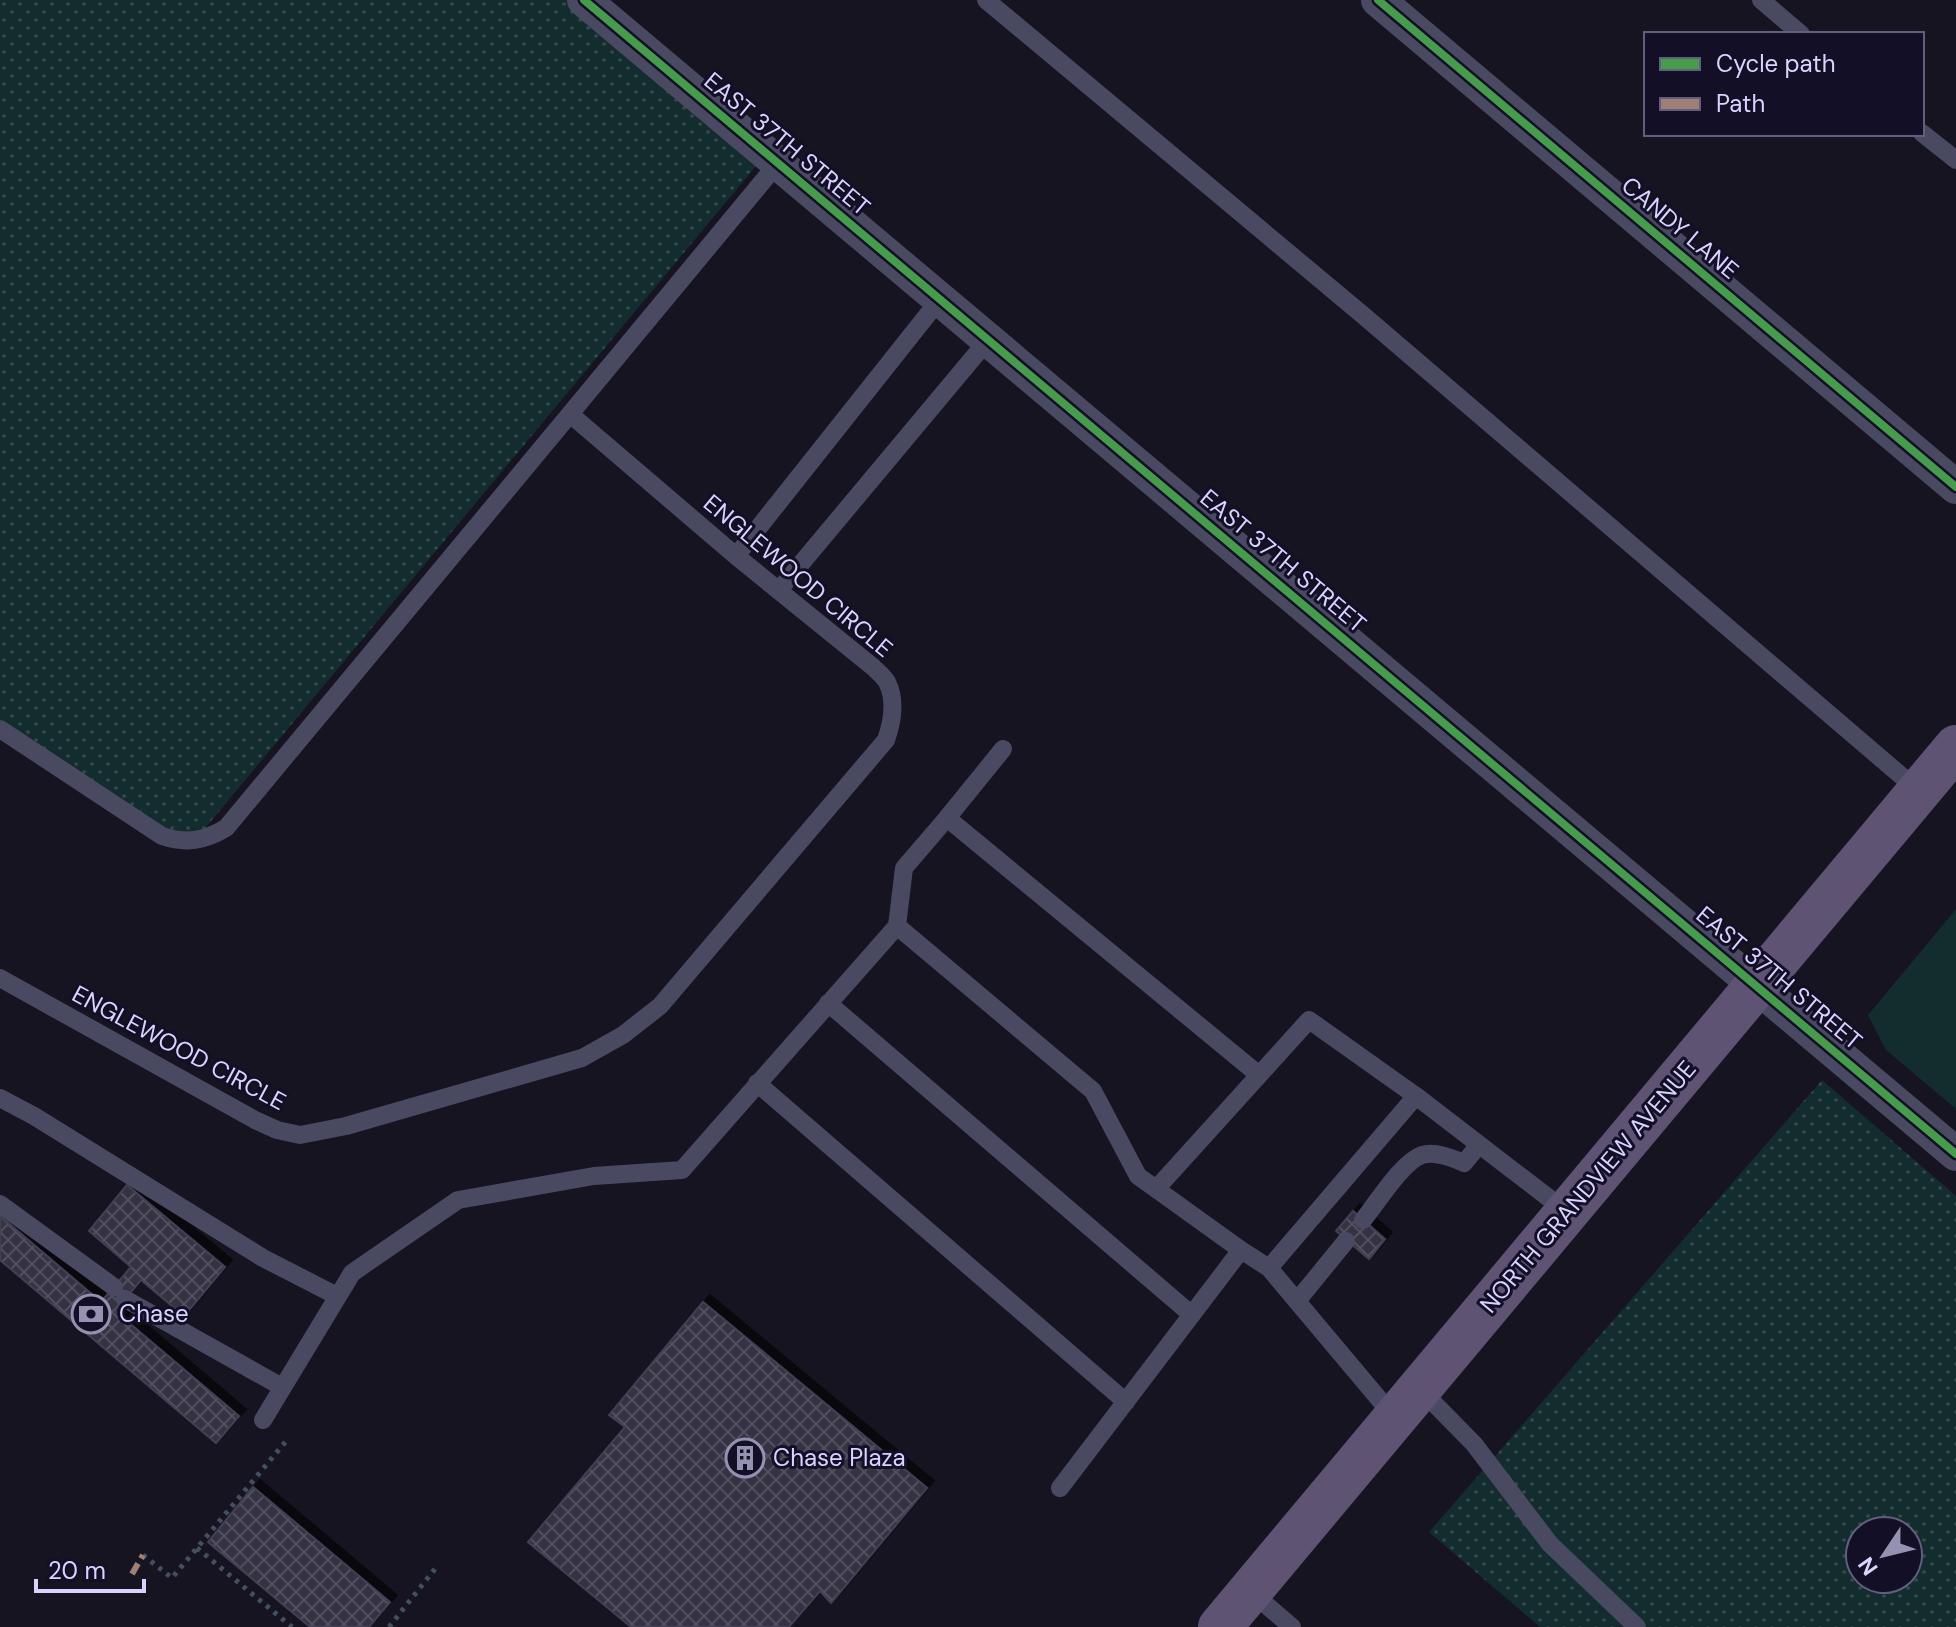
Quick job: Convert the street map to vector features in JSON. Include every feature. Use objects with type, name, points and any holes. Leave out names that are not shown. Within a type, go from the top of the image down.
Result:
[{"type":"main road","name":"NORTH GRANDVIEW AVENUE","points":[[1220,1627],[1956,747]]},
{"type":"street","name":"EAST 37TH STREET","points":[[584,0],[1956,1154]]},
{"type":"street","name":"CANDY LANE","points":[[1378,0],[1956,487]]},
{"type":"lane","points":[[986,0],[1364,316],[1919,791]]},
{"type":"lane","points":[[1761,0],[1799,32]]},
{"type":"lane","points":[[1924,135],[1956,160]]},
{"type":"lane","points":[[0,729],[162,836],[178,841],[195,841],[226,828],[778,163]]},
{"type":"lane","points":[[736,556],[940,299]]},
{"type":"lane","points":[[779,590],[988,340]]},
{"type":"lane","name":"ENGLEWOOD CIRCLE","points":[[0,978],[255,1120],[277,1130],[300,1135],[346,1126],[582,1058],[623,1035],[660,1006],[886,740],[892,724],[892,706],[887,682],[873,667],[736,556],[570,414]]},
{"type":"lane","points":[[263,1420],[352,1273],[458,1200],[594,1176],[682,1170],[897,926],[904,868],[1003,749]]},
{"type":"lane","points":[[947,818],[1259,1075]]},
{"type":"lane","points":[[897,926],[1093,1091],[1138,1176],[1269,1268],[1297,1301],[1407,1403],[1474,1444],[1550,1544],[1637,1627]]},
{"type":"lane","points":[[828,1003],[1192,1315]]},
{"type":"lane","points":[[1156,1189],[1309,1020],[1416,1096],[1567,1212]]},
{"type":"lane","points":[[757,1083],[1126,1402]]},
{"type":"lane","points":[[1269,1268],[1416,1096]]},
{"type":"lane","points":[[0,1098],[263,1258],[337,1296]]},
{"type":"lane","points":[[1363,1220],[1405,1168],[1423,1155],[1447,1156],[1464,1163],[1479,1145]]},
{"type":"lane","points":[[0,1204],[120,1293],[282,1387]]},
{"type":"lane","points":[[1297,1301],[1346,1241]]},
{"type":"lane","points":[[1060,1488],[1241,1250]]},
{"type":"lane","points":[[1250,1591],[1292,1627]]},
{"type":"path","points":[[143,1555],[172,1578],[287,1440]]},
{"type":"path","points":[[197,1548],[292,1627]]},
{"type":"path","points":[[389,1627],[438,1565]]},
{"type":"green space","points":[[0,0],[584,0],[766,154],[187,850],[0,728]]},
{"type":"green space","points":[[1956,909],[1956,1109],[1886,1050],[1868,1015]]},
{"type":"green space","points":[[1822,1080],[1956,1196],[1956,1627],[1540,1627],[1429,1532]]},
{"type":"building","name":"Chase","points":[[127,1185],[225,1267],[184,1316],[141,1280],[115,1311],[239,1416],[216,1443],[0,1260],[0,1216],[101,1302],[131,1267],[89,1231]]},
{"type":"building","points":[[1353,1211],[1385,1239],[1369,1259],[1336,1231]]},
{"type":"building","name":"Chase Plaza","points":[[703,1302],[927,1488],[831,1603],[820,1591],[789,1627],[631,1627],[528,1542],[625,1427],[609,1415]]},
{"type":"building","points":[[253,1487],[390,1602],[369,1627],[310,1627],[208,1542]]},
{"type":"marked path","points":[[132,1574],[143,1555]]},
{"type":"cycle path","points":[[584,0],[1956,1154]]},
{"type":"cycle path","points":[[1378,0],[1956,487]]},
{"type":"place","name":"Chase","points":[[91,1314]]},
{"type":"place","name":"Chase Plaza","points":[[745,1458]]}]
